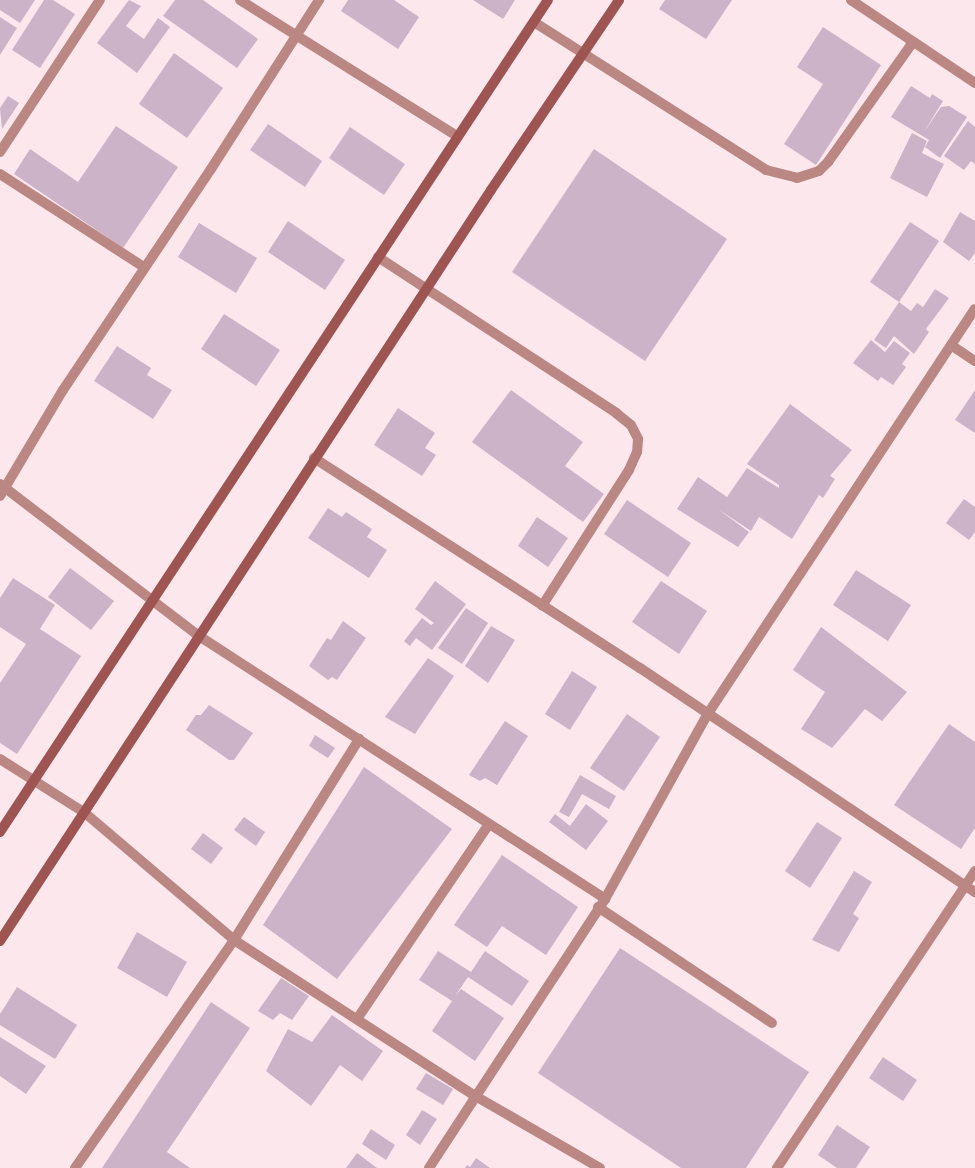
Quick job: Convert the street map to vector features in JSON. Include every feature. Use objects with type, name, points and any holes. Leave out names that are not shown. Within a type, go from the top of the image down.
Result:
[{"type":"street","points":[[0,152],[100,0]]},
{"type":"street","points":[[240,0],[458,137]]},
{"type":"street","points":[[319,0],[211,169],[63,390],[2,490],[199,636],[489,824],[772,1023]]},
{"type":"street","points":[[0,832],[33,780],[153,603],[378,257],[548,0]]},
{"type":"street","points":[[0,941],[85,813],[314,458],[619,0]]},
{"type":"street","points":[[851,0],[975,83]]},
{"type":"street","points":[[534,22],[766,170],[798,178],[819,171],[828,162],[913,42]]},
{"type":"street","points":[[0,174],[144,267]]},
{"type":"street","points":[[378,257],[427,287],[616,413],[631,425],[638,439],[637,452],[629,470],[542,606]]},
{"type":"street","points":[[429,1168],[477,1097],[601,903],[708,715],[975,310]]},
{"type":"street","points":[[952,345],[975,361]]},
{"type":"street","points":[[314,458],[542,606],[975,892]]},
{"type":"street","points":[[75,1168],[234,940],[359,739]]},
{"type":"street","points":[[0,759],[85,813],[234,940],[477,1097],[600,1168]]},
{"type":"street","points":[[357,1019],[489,824]]},
{"type":"street","points":[[777,1168],[975,871]]},
{"type":"building","points":[[0,0],[35,0],[20,23],[0,10]]},
{"type":"building","points":[[44,0],[53,0],[75,14],[40,68],[12,50]]},
{"type":"building","points":[[129,0],[141,6],[126,26],[144,39],[158,18],[170,27],[137,73],[97,43]]},
{"type":"building","points":[[175,0],[203,0],[258,39],[237,68],[163,16]]},
{"type":"building","points":[[348,0],[394,0],[419,17],[398,49],[341,11]]},
{"type":"building","points":[[473,0],[515,0],[503,19]]},
{"type":"building","points":[[665,0],[732,0],[706,39],[659,9]]},
{"type":"building","points":[[0,17],[17,28],[0,55]]},
{"type":"building","points":[[823,27],[881,65],[816,165],[784,144],[823,84],[797,67]]},
{"type":"building","points":[[174,53],[223,88],[187,138],[139,104]]},
{"type":"building","points":[[911,86],[930,98],[932,94],[943,101],[924,132],[941,107],[949,106],[967,117],[940,158],[925,147],[929,140],[891,117]]},
{"type":"building","points":[[8,96],[19,103],[2,129],[0,108]]},
{"type":"building","points":[[968,121],[975,127],[975,164],[971,161],[964,170],[944,156]]},
{"type":"building","points":[[268,124],[322,161],[305,187],[250,150]]},
{"type":"building","points":[[116,126],[178,167],[123,248],[14,174],[30,149],[78,182]]},
{"type":"building","points":[[350,127],[405,164],[384,195],[329,158]]},
{"type":"building","points":[[912,133],[927,141],[922,153],[944,164],[927,197],[890,178]]},
{"type":"building","points":[[594,149],[727,239],[645,361],[512,272]]},
{"type":"building","points":[[960,212],[975,221],[975,253],[969,261],[943,242]]},
{"type":"building","points":[[288,221],[345,260],[325,290],[268,252]]},
{"type":"building","points":[[910,222],[939,241],[899,302],[870,282]]},
{"type":"building","points":[[199,223],[257,258],[236,293],[178,257]]},
{"type":"building","points":[[935,289],[949,298],[926,329],[929,332],[914,354],[894,336],[886,348],[874,340],[899,302],[911,311],[917,303],[923,307]]},
{"type":"building","points":[[224,314],[280,350],[256,386],[201,349]]},
{"type":"building","points":[[871,340],[885,352],[894,341],[910,353],[902,364],[906,367],[893,385],[881,377],[878,381],[853,363]]},
{"type":"building","points":[[117,346],[151,368],[147,375],[172,390],[153,419],[94,381]]},
{"type":"building","points":[[511,390],[583,442],[565,466],[604,494],[583,522],[472,442]]},
{"type":"building","points":[[975,390],[975,433],[955,420]]},
{"type":"building","points":[[790,404],[852,450],[830,476],[835,479],[823,498],[819,495],[792,539],[759,517],[751,531],[718,509],[749,532],[738,547],[677,509],[698,477],[727,497],[747,468],[779,488],[779,485],[747,464]]},
{"type":"building","points":[[398,408],[435,433],[425,448],[436,455],[422,476],[374,445]]},
{"type":"building","points":[[964,499],[975,507],[975,532],[969,540],[946,523]]},
{"type":"building","points":[[627,500],[691,543],[668,577],[604,534]]},
{"type":"building","points":[[328,508],[342,517],[346,512],[372,529],[367,537],[387,550],[369,578],[308,538]]},
{"type":"building","points":[[537,517],[568,538],[548,567],[518,546]]},
{"type":"building","points":[[70,568],[114,601],[91,630],[48,597]]},
{"type":"building","points":[[856,570],[911,605],[888,641],[833,605]]},
{"type":"building","points":[[13,578],[55,605],[40,629],[81,656],[17,754],[0,743],[0,683],[26,644],[0,627],[0,598]]},
{"type":"building","points":[[435,581],[466,604],[432,650],[416,638],[410,646],[404,641],[422,618],[431,625],[434,623],[415,609]]},
{"type":"building","points":[[661,581],[707,611],[679,654],[632,622]]},
{"type":"building","points":[[466,608],[488,623],[462,664],[438,648]]},
{"type":"building","points":[[343,621],[366,638],[337,680],[332,677],[328,680],[309,666],[327,638],[331,640]]},
{"type":"building","points":[[491,626],[515,640],[488,683],[465,666]]},
{"type":"building","points":[[821,627],[907,692],[882,721],[865,709],[832,748],[801,729],[825,692],[793,670]]},
{"type":"building","points":[[428,658],[454,676],[415,734],[385,717]]},
{"type":"building","points":[[572,671],[597,687],[570,730],[545,714]]},
{"type":"building","points":[[209,705],[253,733],[234,760],[229,760],[186,730],[196,715],[201,715]]},
{"type":"building","points":[[627,714],[660,737],[624,791],[590,768]]},
{"type":"building","points":[[505,721],[528,736],[497,785],[485,778],[480,781],[469,775]]},
{"type":"building","points":[[949,724],[975,742],[975,828],[961,849],[894,805]]},
{"type":"building","points":[[315,735],[335,748],[328,758],[309,746]]},
{"type":"building","points":[[364,767],[452,829],[337,979],[263,925]]},
{"type":"building","points":[[580,775],[616,796],[609,809],[582,794],[569,817],[559,812]]},
{"type":"building","points":[[586,804],[608,821],[586,850],[549,822],[555,814],[570,826]]},
{"type":"building","points":[[244,817],[265,832],[256,846],[234,830]]},
{"type":"building","points":[[817,822],[842,838],[810,888],[785,871]]},
{"type":"building","points":[[203,833],[223,848],[211,864],[191,849]]},
{"type":"building","points":[[502,855],[578,907],[546,955],[502,926],[487,947],[454,925]]},
{"type":"building","points":[[854,871],[872,882],[853,914],[859,918],[839,952],[812,940]]},
{"type":"building","points":[[137,932],[187,962],[167,997],[117,968]]},
{"type":"building","points":[[620,948],[809,1072],[746,1168],[681,1168],[538,1073]]},
{"type":"building","points":[[438,951],[471,972],[485,951],[529,981],[512,1006],[468,977],[455,996],[461,989],[504,1018],[475,1061],[432,1031],[452,1001],[419,980]]},
{"type":"building","points":[[281,978],[309,996],[292,1020],[280,1013],[273,1020],[258,1011]]},
{"type":"building","points":[[17,987],[77,1025],[55,1059],[0,1025],[0,1014]]},
{"type":"building","points":[[211,1002],[250,1028],[167,1152],[190,1168],[102,1168]]},
{"type":"building","points":[[332,1015],[383,1051],[362,1081],[340,1065],[311,1106],[266,1071],[288,1029],[312,1042]]},
{"type":"building","points":[[0,1037],[46,1066],[26,1094],[0,1076]]},
{"type":"building","points":[[883,1057],[917,1080],[903,1101],[869,1078]]},
{"type":"building","points":[[426,1073],[453,1089],[443,1105],[416,1089]]},
{"type":"building","points":[[422,1110],[437,1119],[420,1145],[406,1135]]},
{"type":"building","points":[[837,1125],[870,1147],[856,1168],[837,1168],[818,1155]]},
{"type":"building","points":[[371,1129],[395,1145],[386,1160],[362,1144]]},
{"type":"building","points":[[357,1153],[377,1168],[346,1168]]},
{"type":"building","points":[[476,1158],[490,1168],[465,1168],[467,1165],[470,1167]]}]
